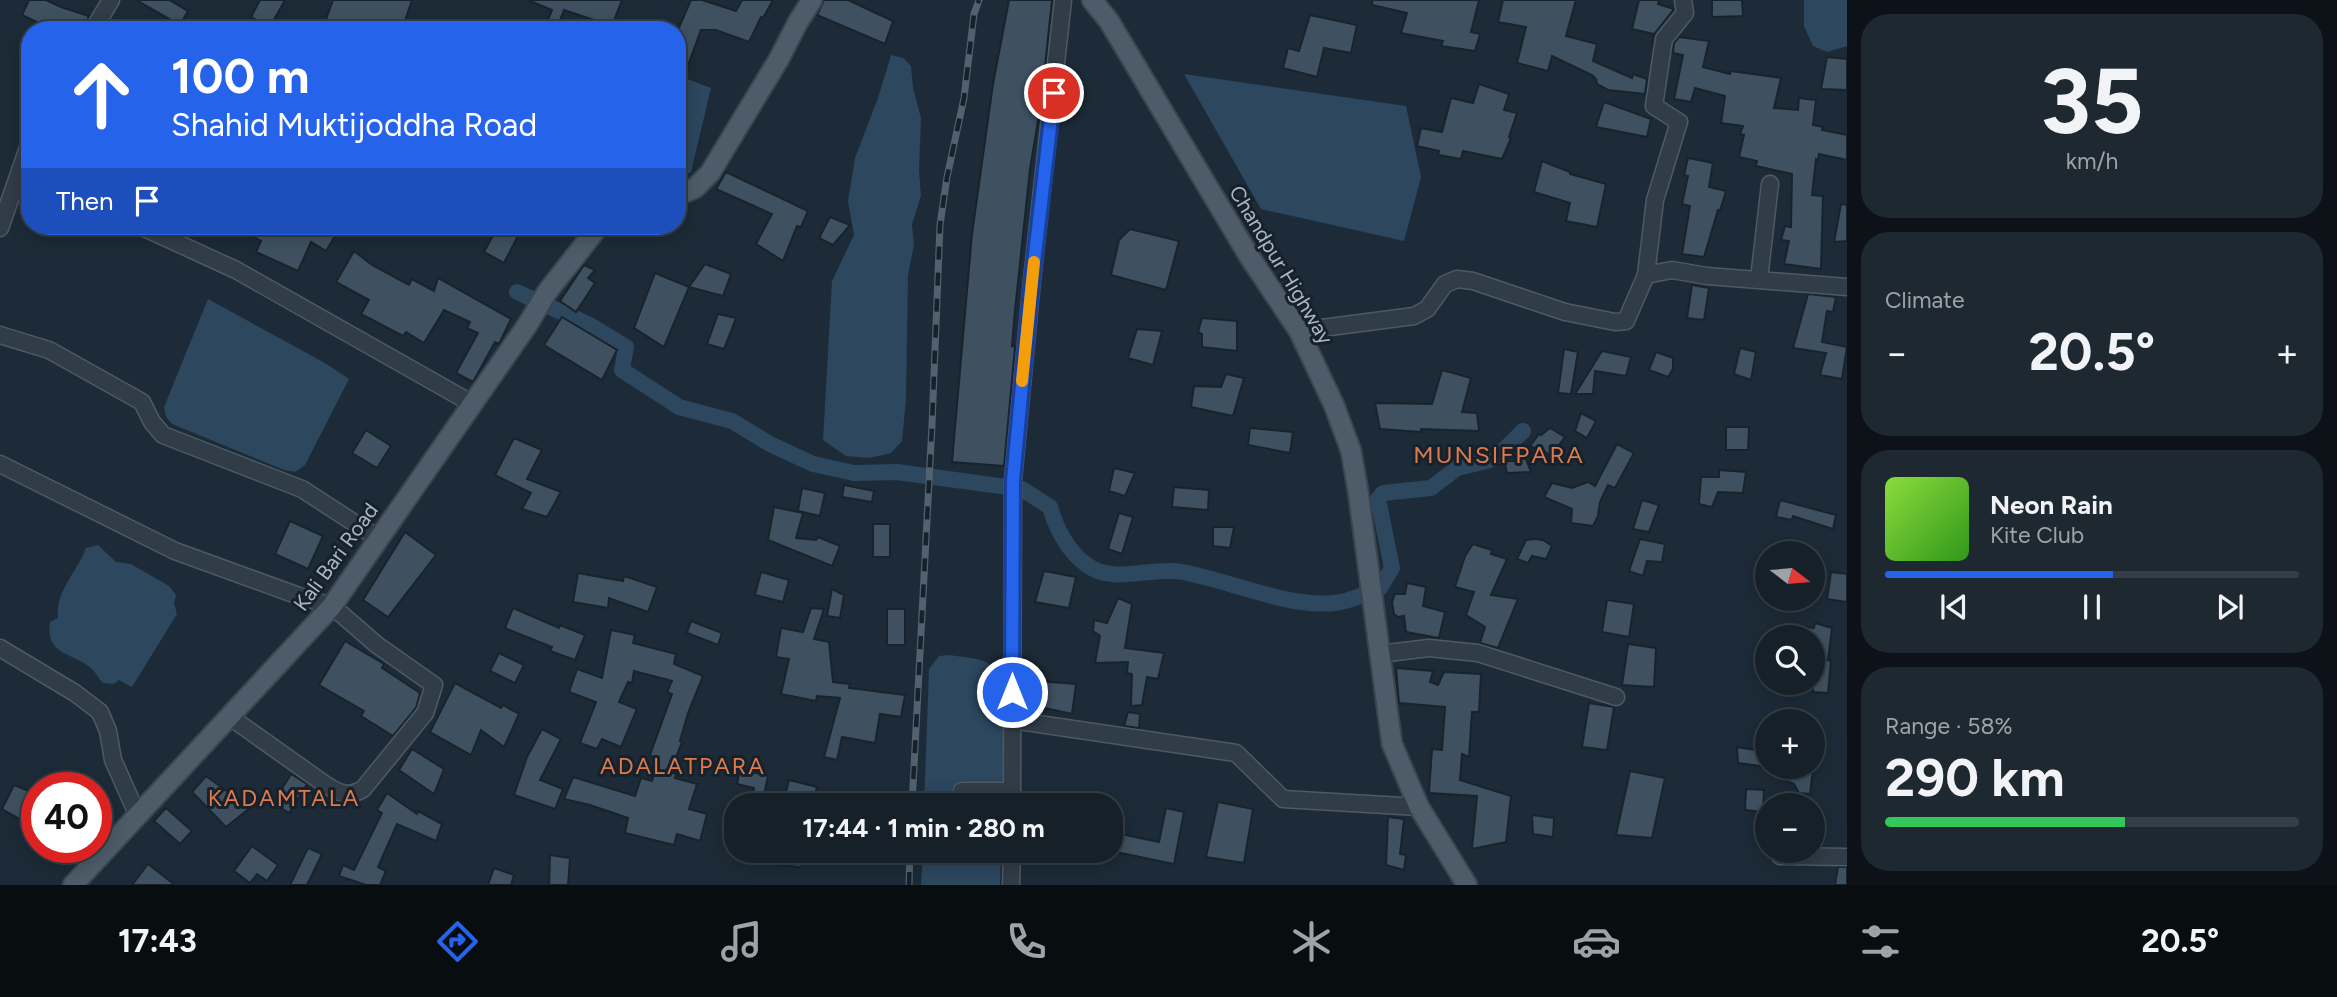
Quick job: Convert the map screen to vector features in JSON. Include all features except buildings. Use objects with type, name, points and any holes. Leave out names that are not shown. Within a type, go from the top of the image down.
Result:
[{"type":"main road","points":[[686,192],[695,188],[710,173],[812,0]]},
{"type":"main road","name":"Chandpur Highway","points":[[1087,1],[1109,21],[1249,256],[1298,331],[1334,405],[1351,451],[1365,535],[1372,608],[1392,744],[1419,807],[1467,885]]},
{"type":"main road","name":"Kali Bari Road","points":[[73,885],[332,606],[528,324],[547,292],[592,235]]},
{"type":"street","points":[[98,21],[111,0]]},
{"type":"street","points":[[1298,331],[1414,316],[1427,309],[1445,284],[1457,279],[1473,281],[1565,312],[1615,322],[1626,321],[1646,275],[1656,200],[1679,122],[1654,106],[1664,39],[1685,13],[1683,0]]},
{"type":"street","points":[[1012,793],[1013,480],[1063,6],[1087,1]]},
{"type":"street","points":[[0,228],[21,182]]},
{"type":"street","points":[[1759,279],[1770,184]]},
{"type":"street","points":[[160,235],[236,270],[471,403]]},
{"type":"street","points":[[1646,275],[1672,270],[1707,276],[1847,287]]},
{"type":"street","points":[[0,335],[49,350],[142,402],[152,422],[163,435],[302,489],[379,539]]},
{"type":"street","points":[[0,464],[175,551],[332,606],[377,645],[434,685],[425,713],[362,789],[353,795],[339,793],[230,717]]},
{"type":"street","points":[[0,648],[75,693],[100,712],[108,731],[113,760],[138,816]]},
{"type":"street","points":[[1378,654],[1429,648],[1478,653],[1616,697]]},
{"type":"street","points":[[1012,720],[1236,753],[1283,799],[1419,807]]},
{"type":"street","points":[[962,792],[970,793]]},
{"type":"street","points":[[1825,857],[1847,857]]},
{"type":"street","points":[[1011,885],[1012,863]]},
{"type":"water","points":[[1804,0],[1847,0],[1847,46],[1827,52],[1813,46],[1804,26]]},
{"type":"water","points":[[891,55],[903,58],[911,66],[913,88],[921,118],[921,196],[912,224],[914,245],[908,275],[906,399],[902,441],[891,453],[869,458],[846,456],[823,440],[832,281],[854,235],[848,201],[855,158]]},
{"type":"water","points":[[1184,74],[1406,106],[1421,177],[1404,241],[1261,209]]},
{"type":"water","points":[[686,78],[711,88],[691,172],[686,174]]},
{"type":"water","points":[[208,299],[349,379],[305,465],[295,472],[284,470],[172,424],[166,417],[164,407]]},
{"type":"water","points":[[98,545],[116,562],[131,564],[169,586],[176,595],[174,603],[177,614],[132,687],[119,680],[114,684],[103,683],[85,663],[56,647],[50,633],[50,622],[58,618],[63,591],[86,548]]},
{"type":"water","points":[[950,655],[988,663],[999,672],[1003,680],[1003,793],[924,793],[929,669],[939,656]]},
{"type":"water","points":[[922,863],[1001,863],[1000,885],[921,885]]},
{"type":"waterway","points":[[517,292],[590,325],[626,347],[622,370],[679,407],[732,421],[770,444],[813,464],[854,473],[897,472],[1022,489],[1050,507],[1059,531],[1069,546],[1080,560],[1098,571],[1109,574],[1182,572],[1297,601],[1340,602],[1380,588],[1392,568],[1378,499],[1383,493],[1431,488],[1457,468],[1487,461],[1499,455],[1523,431]]},
{"type":"railway","points":[[913,793],[940,225],[964,98],[974,14],[979,0]]},
{"type":"railway","points":[[909,885],[910,863]]},
{"type":"slow traffic","points":[[1022,381],[1034,262]]},
{"type":"district","name":"MUNSIFPARA","points":[[1499,455]]},
{"type":"district","name":"ADALATPARA","points":[[683,766]]},
{"type":"district","name":"KADAMTALA","points":[[284,798]]},
{"type":"route","points":[[1012,692],[1013,480],[1032,280],[1054,93]]}]
